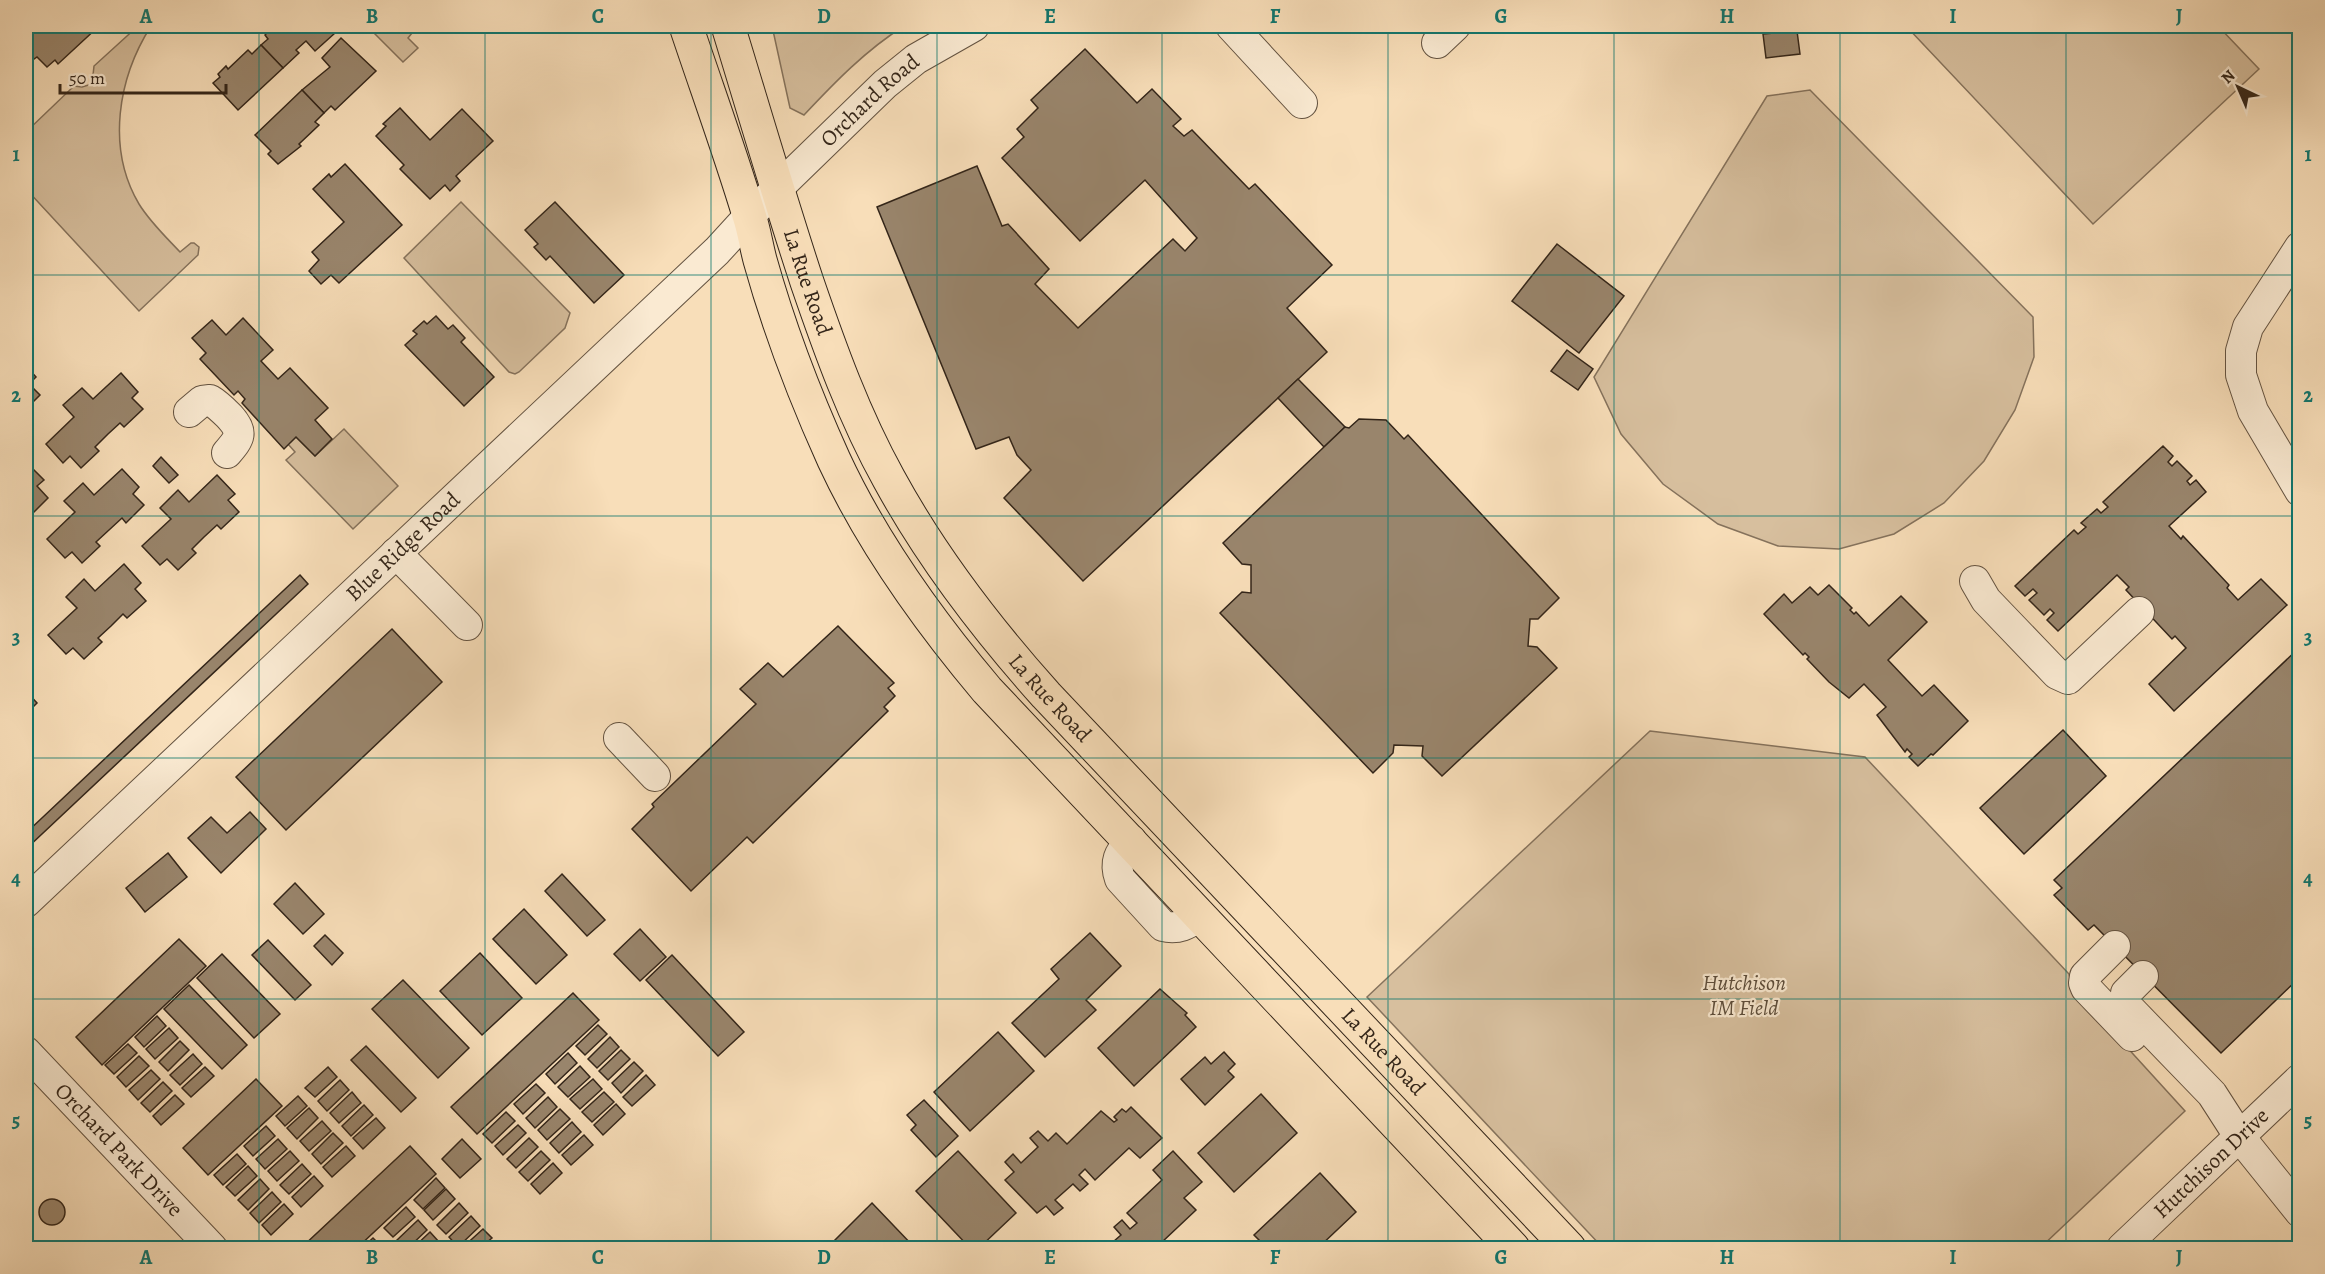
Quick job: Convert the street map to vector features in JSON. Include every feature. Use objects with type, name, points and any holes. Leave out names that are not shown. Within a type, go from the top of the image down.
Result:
[{"type":"main road","name":"La Rue Road","points":[[687,26],[749,216],[760,261],[803,389],[835,462],[870,528],[913,594],[952,648],[987,690],[1131,840],[1513,1248]]},
{"type":"main road","name":"La Rue Road","points":[[728,26],[777,189],[833,360],[889,479],[934,554],[997,640],[1046,695],[1569,1248]]},
{"type":"street","name":"Orchard Road","points":[[777,189],[899,72],[916,59],[974,26]]},
{"type":"street","points":[[1231,26],[1302,103]]},
{"type":"street","name":"Blue Ridge Road","points":[[26,902],[717,250],[777,189]]},
{"type":"street","points":[[2300,247],[2248,327],[2241,351],[2241,375],[2253,411],[2300,490]]},
{"type":"street","points":[[189,412],[202,401],[210,400],[237,424],[238,441],[227,453]]},
{"type":"street","points":[[396,553],[467,625]]},
{"type":"street","points":[[1975,581],[1986,600],[2057,674],[2068,679],[2139,612]]},
{"type":"street","points":[[619,738],[656,776]]},
{"type":"street","points":[[2115,946],[2085,976],[2086,988],[2200,1105],[2239,1136]]},
{"type":"street","points":[[2149,982],[2126,993],[2125,1004],[2212,1094],[2239,1136],[2300,1212]]},
{"type":"street","name":"Orchard Park Drive","points":[[26,1052],[212,1248]]},
{"type":"street","name":"Hutchison Drive","points":[[2122,1248],[2300,1079]]},
{"type":"green space","points":[[138,26],[151,26],[140,46],[124,90],[120,114],[122,160],[139,204],[158,229],[180,252],[191,243],[199,247],[198,255],[139,311],[26,189],[26,132],[74,86],[82,87],[92,84],[94,66]]},
{"type":"green space","points":[[367,26],[405,26],[412,33],[408,38],[418,48],[403,62]]},
{"type":"green space","points":[[772,26],[904,26],[864,56],[804,115],[790,108]]},
{"type":"green space","points":[[1906,26],[2218,26],[2259,69],[2093,224]]},
{"type":"green space","points":[[1810,90],[2033,317],[2034,357],[2015,410],[1984,461],[1944,503],[1894,534],[1839,549],[1778,546],[1718,524],[1663,484],[1621,434],[1594,377],[1767,96]]},
{"type":"green space","points":[[461,202],[570,313],[565,328],[515,374],[509,372],[404,258]]},
{"type":"green space","points":[[344,429],[398,486],[353,529],[286,460],[295,452],[288,444],[296,437],[315,456]]},
{"type":"green space","name":"Hutchison IM Field","points":[[1650,731],[1865,757],[2069,974],[2072,987],[2185,1111],[2040,1248],[1603,1248],[1367,997]]},
{"type":"building","points":[[26,26],[99,26],[58,64],[55,60],[47,67],[37,57],[34,59],[26,51]]},
{"type":"building","points":[[273,26],[328,26],[335,33],[315,51],[306,41],[296,50],[299,53],[283,68],[261,45],[268,39],[265,35]]},
{"type":"building","points":[[1797,31],[1800,54],[1766,58],[1763,34]]},
{"type":"building","points":[[341,38],[376,71],[335,110],[331,106],[324,113],[302,90],[330,67],[322,58]]},
{"type":"building","points":[[261,45],[283,68],[238,110],[213,83],[220,77],[218,74],[226,66],[228,69],[248,50],[252,54]]},
{"type":"building","points":[[1085,49],[1137,103],[1152,89],[1181,119],[1173,126],[1184,136],[1192,130],[1249,189],[1255,184],[1332,265],[1287,308],[1327,352],[1083,581],[1004,498],[1031,470],[1017,455],[1009,437],[976,449],[877,207],[977,166],[1002,226],[1008,224],[1049,269],[1035,284],[1078,328],[1173,239],[1185,251],[1197,238],[1145,180],[1080,241],[1002,158],[1024,137],[1017,129],[1038,108],[1031,100]]},
{"type":"building","points":[[302,90],[324,113],[315,122],[319,125],[299,144],[301,146],[278,164],[268,154],[271,151],[255,135]]},
{"type":"building","points":[[400,108],[430,140],[462,109],[493,141],[456,176],[460,181],[450,191],[445,185],[430,199],[400,169],[404,165],[376,136],[386,126],[383,124]]},
{"type":"building","points":[[345,164],[402,225],[339,283],[331,275],[321,284],[309,271],[319,260],[312,252],[344,222],[313,189],[329,174],[331,177]]},
{"type":"building","points":[[555,202],[624,275],[594,303],[550,256],[546,260],[534,247],[538,244],[525,230]]},
{"type":"building","points":[[1557,244],[1624,296],[1579,353],[1512,301]]},
{"type":"building","points":[[436,316],[448,329],[453,325],[465,338],[461,342],[494,377],[464,406],[405,345],[417,334],[413,331],[424,321],[427,324]]},
{"type":"building","points":[[243,318],[273,350],[261,361],[278,379],[290,368],[328,408],[315,420],[332,439],[315,456],[296,437],[284,449],[242,403],[245,399],[238,391],[234,395],[200,359],[206,353],[192,338],[212,320],[226,335]]},
{"type":"building","points":[[1567,350],[1593,369],[1578,390],[1551,371]]},
{"type":"building","points":[[26,366],[36,377],[29,384],[40,395],[26,409]]},
{"type":"building","points":[[121,373],[138,392],[132,398],[143,409],[124,427],[120,423],[108,434],[95,447],[99,451],[81,468],[70,456],[63,463],[46,444],[74,417],[63,405],[82,388],[93,399]]},
{"type":"building","points":[[1298,379],[1345,427],[1324,447],[1278,398]]},
{"type":"building","points":[[1359,419],[1386,420],[1404,439],[1408,435],[1559,598],[1538,619],[1530,619],[1528,646],[1537,647],[1557,668],[1442,776],[1422,756],[1423,746],[1394,745],[1393,753],[1373,773],[1220,613],[1242,592],[1251,593],[1251,565],[1242,564],[1223,543],[1345,427],[1349,428]]},
{"type":"building","points":[[2163,446],[2173,456],[2168,462],[2172,466],[2177,461],[2192,476],[2187,481],[2190,485],[2196,480],[2206,492],[2169,526],[2181,539],[2183,536],[2229,585],[2227,588],[2238,600],[2261,579],[2287,605],[2174,711],[2149,684],[2186,648],[2175,636],[2172,639],[2126,590],[2129,587],[2117,575],[2058,631],[2047,620],[2054,613],[2050,609],[2044,615],[2029,600],[2037,593],[2033,589],[2025,596],[2015,586],[2074,530],[2078,534],[2086,527],[2081,523],[2097,509],[2101,513],[2108,507],[2103,502]]},
{"type":"building","points":[[161,457],[178,475],[169,483],[153,466]]},
{"type":"building","points":[[26,462],[44,480],[37,486],[48,498],[30,516],[26,512]]},
{"type":"building","points":[[122,469],[139,487],[133,494],[144,505],[126,523],[122,518],[96,542],[100,546],[82,563],[72,552],[65,558],[47,539],[75,512],[64,501],[83,483],[94,495]]},
{"type":"building","points":[[217,475],[235,494],[228,500],[239,512],[221,529],[217,525],[204,537],[192,549],[196,553],[178,570],[167,559],[160,565],[142,546],[171,519],[160,508],[178,490],[189,502]]},
{"type":"building","points":[[124,564],[141,583],[135,589],[146,601],[127,618],[123,614],[98,638],[102,642],[84,659],[73,648],[66,654],[48,635],[77,608],[66,597],[84,579],[95,591]]},
{"type":"building","points":[[300,575],[308,584],[26,849],[26,833]]},
{"type":"building","points":[[1829,585],[1852,608],[1850,610],[1854,614],[1856,612],[1869,626],[1901,596],[1927,622],[1888,660],[1922,696],[1934,685],[1968,721],[1933,755],[1931,754],[1918,766],[1909,757],[1912,754],[1907,749],[1905,752],[1877,715],[1886,707],[1864,684],[1849,698],[1829,682],[1807,659],[1809,657],[1805,653],[1803,655],[1764,614],[1784,594],[1792,603],[1810,587],[1818,595]]},
{"type":"building","points":[[838,626],[894,683],[888,688],[895,696],[884,707],[888,711],[753,843],[747,837],[691,891],[632,829],[654,807],[652,804],[756,704],[740,689],[768,663],[783,677]]},
{"type":"building","points":[[392,629],[442,682],[286,830],[236,777]]},
{"type":"building","points":[[2300,647],[2300,977],[2221,1053],[2094,925],[2088,930],[2054,895],[2062,888],[2054,880]]},
{"type":"building","points":[[26,677],[33,686],[26,691]]},
{"type":"building","points":[[26,691],[37,703],[26,714]]},
{"type":"building","points":[[2063,730],[2106,776],[2024,854],[1980,808]]},
{"type":"building","points":[[250,812],[266,829],[221,873],[188,838],[211,817],[227,833]]},
{"type":"building","points":[[168,853],[187,877],[145,912],[126,888]]},
{"type":"building","points":[[562,874],[605,920],[587,936],[545,891]]},
{"type":"building","points":[[295,883],[324,914],[303,934],[274,904]]},
{"type":"building","points":[[524,909],[567,955],[536,984],[493,939]]},
{"type":"building","points":[[640,929],[666,957],[640,981],[614,954]]},
{"type":"building","points":[[1090,933],[1121,966],[1086,1000],[1096,1010],[1045,1057],[1012,1023],[1059,979],[1051,969]]},
{"type":"building","points":[[325,935],[343,953],[332,965],[314,946]]},
{"type":"building","points":[[179,939],[206,966],[102,1065],[76,1037]]},
{"type":"building","points":[[268,940],[311,985],[295,1000],[252,955]]},
{"type":"building","points":[[480,953],[522,998],[482,1035],[440,991]]},
{"type":"building","points":[[222,954],[280,1014],[254,1038],[197,978]]},
{"type":"building","points":[[672,955],[744,1032],[718,1056],[646,980]]},
{"type":"building","points":[[403,980],[469,1048],[438,1078],[372,1009]]},
{"type":"building","points":[[189,985],[247,1045],[222,1069],[164,1009]]},
{"type":"building","points":[[1160,989],[1187,1013],[1185,1015],[1196,1027],[1134,1086],[1098,1048]]},
{"type":"building","points":[[573,993],[599,1020],[477,1134],[451,1107]]},
{"type":"building","points":[[157,1016],[166,1026],[144,1047],[135,1037]]},
{"type":"building","points":[[598,1025],[607,1034],[585,1055],[576,1046]]},
{"type":"building","points":[[169,1028],[178,1038],[155,1059],[146,1049]]},
{"type":"building","points":[[998,1032],[1034,1071],[970,1131],[934,1092]]},
{"type":"building","points":[[610,1037],[619,1047],[597,1068],[588,1059]]},
{"type":"building","points":[[180,1041],[189,1050],[168,1071],[159,1062]]},
{"type":"building","points":[[128,1044],[137,1053],[114,1074],[105,1065]]},
{"type":"building","points":[[366,1046],[416,1098],[401,1112],[351,1060]]},
{"type":"building","points":[[621,1050],[630,1059],[608,1080],[599,1071]]},
{"type":"building","points":[[1224,1052],[1235,1064],[1228,1071],[1234,1077],[1205,1105],[1181,1079],[1205,1057],[1211,1064]]},
{"type":"building","points":[[568,1053],[577,1063],[555,1084],[546,1074]]},
{"type":"building","points":[[193,1054],[202,1064],[180,1085],[170,1075]]},
{"type":"building","points":[[139,1056],[149,1066],[126,1087],[117,1077]]},
{"type":"building","points":[[634,1062],[643,1071],[621,1093],[612,1083]]},
{"type":"building","points":[[580,1066],[590,1077],[568,1097],[558,1087]]},
{"type":"building","points":[[205,1067],[214,1076],[191,1097],[182,1088]]},
{"type":"building","points":[[328,1067],[337,1077],[315,1097],[305,1088]]},
{"type":"building","points":[[151,1070],[160,1079],[138,1100],[129,1090]]},
{"type":"building","points":[[646,1075],[655,1085],[632,1106],[623,1097]]},
{"type":"building","points":[[256,1079],[282,1106],[208,1175],[183,1148]]},
{"type":"building","points":[[593,1079],[602,1089],[580,1109],[570,1099]]},
{"type":"building","points":[[340,1080],[349,1090],[327,1111],[318,1101]]},
{"type":"building","points":[[163,1082],[172,1091],[150,1112],[141,1103]]},
{"type":"building","points":[[536,1084],[545,1093],[523,1114],[514,1104]]},
{"type":"building","points":[[352,1092],[361,1103],[339,1123],[330,1113]]},
{"type":"building","points":[[604,1092],[614,1102],[592,1122],[582,1112]]},
{"type":"building","points":[[1261,1094],[1297,1133],[1234,1192],[1198,1153]]},
{"type":"building","points":[[175,1095],[184,1104],[161,1125],[153,1116]]},
{"type":"building","points":[[298,1096],[307,1106],[285,1126],[276,1116]]},
{"type":"building","points":[[548,1097],[557,1107],[535,1128],[526,1118]]},
{"type":"building","points":[[924,1100],[958,1136],[936,1157],[911,1130],[916,1125],[907,1115]]},
{"type":"building","points":[[616,1104],[625,1114],[603,1135],[594,1125]]},
{"type":"building","points":[[364,1105],[373,1115],[351,1136],[342,1126]]},
{"type":"building","points":[[1131,1107],[1162,1138],[1140,1158],[1129,1148],[1095,1180],[1085,1169],[1079,1175],[1088,1184],[1080,1191],[1073,1184],[1055,1200],[1063,1208],[1054,1215],[1046,1206],[1037,1213],[1005,1180],[1014,1172],[1005,1162],[1013,1154],[1021,1163],[1038,1147],[1030,1138],[1038,1131],[1048,1141],[1056,1133],[1067,1144],[1101,1111],[1114,1122],[1117,1120],[1114,1117],[1122,1109],[1126,1112]]},
{"type":"building","points":[[309,1108],[318,1118],[297,1139],[287,1128]]},
{"type":"building","points":[[560,1109],[570,1119],[547,1140],[538,1130]]},
{"type":"building","points":[[506,1112],[515,1121],[492,1143],[483,1134]]},
{"type":"building","points":[[376,1118],[385,1128],[363,1149],[353,1138]]},
{"type":"building","points":[[322,1121],[331,1131],[309,1151],[300,1141]]},
{"type":"building","points":[[572,1122],[581,1132],[559,1153],[550,1143]]},
{"type":"building","points":[[518,1125],[526,1133],[503,1155],[495,1146]]},
{"type":"building","points":[[266,1126],[275,1136],[253,1156],[244,1146]]},
{"type":"building","points":[[333,1133],[343,1143],[321,1164],[312,1154]]},
{"type":"building","points":[[584,1135],[593,1145],[571,1165],[562,1155]]},
{"type":"building","points":[[529,1138],[538,1147],[516,1168],[507,1159]]},
{"type":"building","points":[[278,1139],[287,1149],[265,1169],[256,1159]]},
{"type":"building","points":[[462,1139],[481,1159],[460,1178],[442,1159]]},
{"type":"building","points":[[346,1146],[355,1156],[332,1177],[323,1167]]},
{"type":"building","points":[[410,1146],[436,1174],[357,1248],[301,1248]]},
{"type":"building","points":[[290,1151],[299,1161],[277,1181],[268,1171]]},
{"type":"building","points":[[541,1151],[550,1160],[528,1181],[519,1172]]},
{"type":"building","points":[[958,1151],[1016,1213],[979,1248],[970,1248],[916,1191]]},
{"type":"building","points":[[1173,1151],[1202,1182],[1184,1198],[1196,1210],[1161,1243],[1166,1248],[1106,1248],[1121,1235],[1114,1227],[1122,1220],[1130,1229],[1137,1223],[1127,1213],[1162,1180],[1153,1170]]},
{"type":"building","points":[[237,1154],[246,1164],[223,1185],[214,1175]]},
{"type":"building","points":[[553,1163],[562,1173],[540,1194],[531,1184]]},
{"type":"building","points":[[302,1164],[311,1174],[289,1194],[280,1185]]},
{"type":"building","points":[[248,1166],[257,1176],[235,1196],[226,1187]]},
{"type":"building","points":[[1320,1173],[1356,1212],[1318,1248],[1267,1248],[1254,1235]]},
{"type":"building","points":[[314,1176],[323,1186],[301,1207],[292,1197]]},
{"type":"building","points":[[436,1178],[445,1188],[423,1209],[414,1200]]},
{"type":"building","points":[[260,1179],[269,1189],[248,1210],[238,1200]]},
{"type":"building","points":[[446,1189],[455,1199],[433,1220],[424,1210]]},
{"type":"building","points":[[272,1192],[281,1202],[259,1223],[250,1213]]},
{"type":"building","points":[[52,1199],[61,1203],[65,1212],[61,1221],[52,1225],[43,1221],[39,1212],[43,1203]]},
{"type":"building","points":[[459,1203],[468,1213],[446,1234],[437,1225]]},
{"type":"building","points":[[872,1203],[915,1248],[841,1248],[834,1241]]},
{"type":"building","points":[[284,1204],[293,1214],[271,1235],[262,1225]]},
{"type":"building","points":[[406,1207],[415,1217],[393,1237],[384,1228]]},
{"type":"building","points":[[471,1216],[480,1226],[458,1247],[449,1237]]},
{"type":"building","points":[[418,1220],[427,1230],[408,1248],[403,1248],[396,1241]]},
{"type":"building","points":[[483,1229],[492,1238],[480,1248],[462,1248]]},
{"type":"building","points":[[430,1232],[439,1242],[432,1248],[413,1248]]},
{"type":"building","points":[[373,1238],[382,1247],[362,1248]]}]
